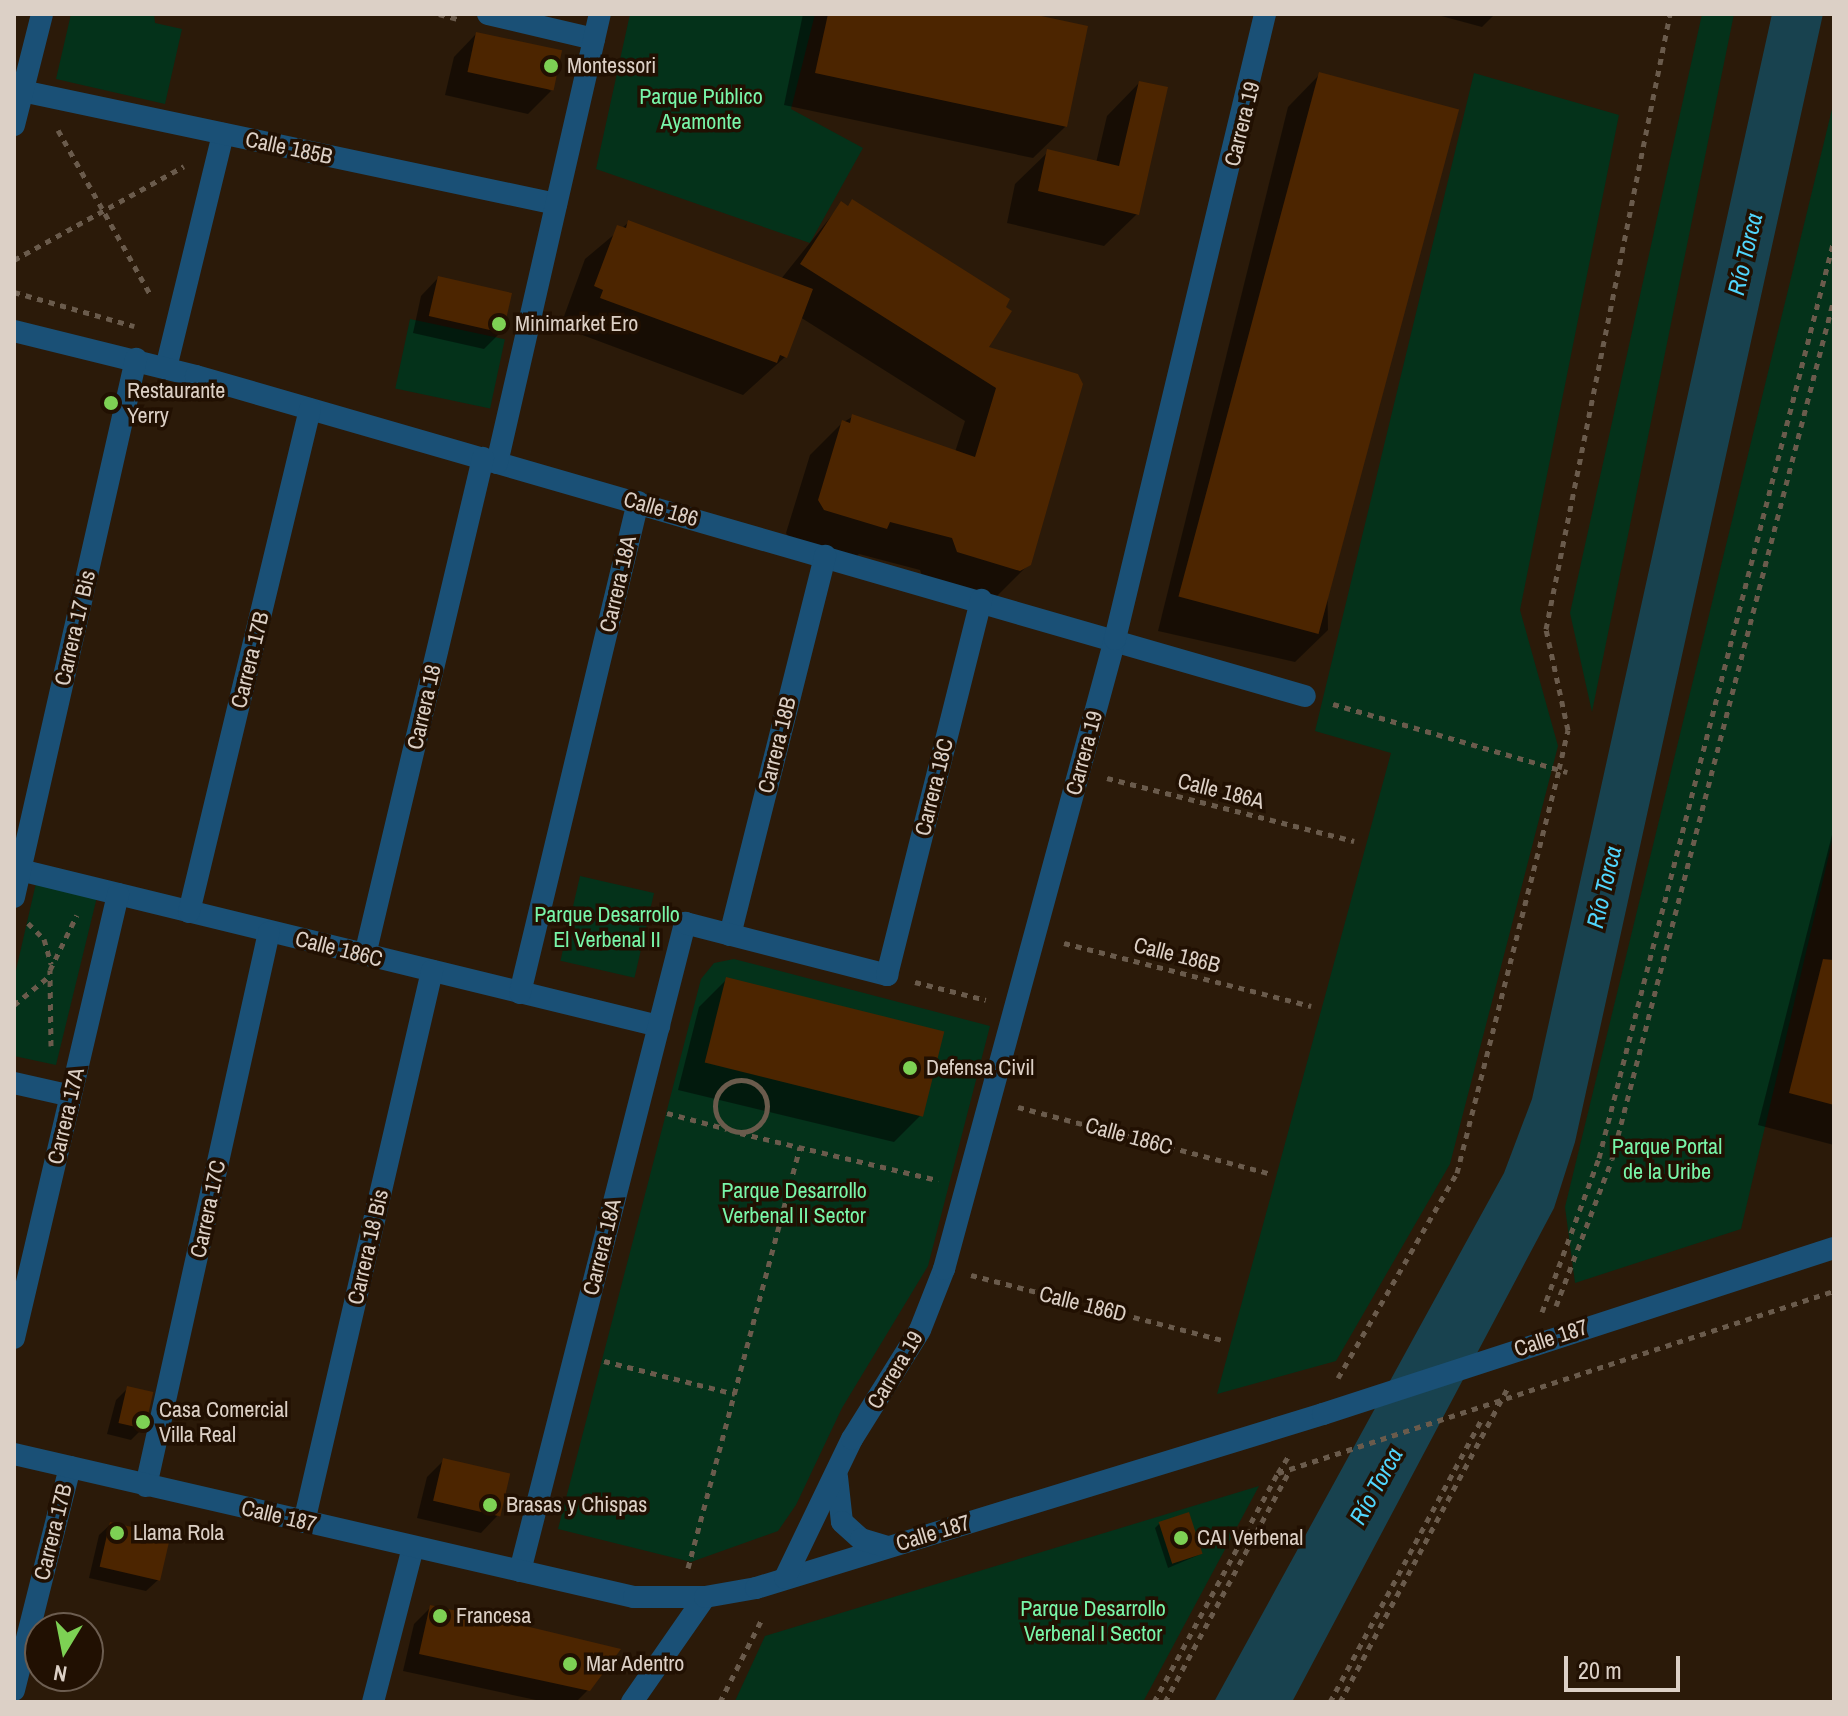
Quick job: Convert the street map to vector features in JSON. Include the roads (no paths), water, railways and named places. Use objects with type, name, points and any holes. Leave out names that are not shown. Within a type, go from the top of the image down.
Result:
[{"type":"street","points":[[14,125],[30,92],[42,14]]},
{"type":"street","points":[[488,14],[594,39]]},
{"type":"street","name":"Carrera 18","points":[[365,955],[556,204],[600,14]]},
{"type":"street","name":"Carrera 19","points":[[785,1578],[838,1468],[920,1330],[944,1269],[1115,639],[1265,14]]},
{"type":"street","name":"Calle 185B","points":[[30,92],[221,140],[556,204]]},
{"type":"street","points":[[166,368],[221,140]]},
{"type":"street","name":"Calle 186","points":[[14,331],[136,359],[981,600],[1305,696]]},
{"type":"street","name":"Carrera 17 Bis","points":[[14,897],[136,359]]},
{"type":"street","name":"Carrera 17B","points":[[189,912],[310,409]]},
{"type":"street","name":"Carrera 18A","points":[[520,993],[638,502]]},
{"type":"street","name":"Carrera 18B","points":[[730,935],[825,556]]},
{"type":"street","name":"Carrera 18C","points":[[730,935],[887,975],[981,600]]},
{"type":"street","name":"Calle 186C","points":[[20,870],[659,1026]]},
{"type":"street","name":"Carrera 17A","points":[[14,1338],[23,1259],[71,1096],[118,894]]},
{"type":"street","name":"Carrera 18A","points":[[520,1571],[685,923],[730,935]]},
{"type":"street","name":"Carrera 17C","points":[[146,1486],[269,932]]},
{"type":"street","name":"Carrera 18 Bis","points":[[304,1522],[432,971]]},
{"type":"street","points":[[14,1083],[71,1096]]},
{"type":"street","name":"Calle 187","points":[[14,1454],[634,1597],[705,1597],[785,1578],[1314,1416],[1834,1248]]},
{"type":"street","name":"Carrera 17B","points":[[14,1690],[70,1467]]},
{"type":"street","points":[[838,1468],[842,1522],[861,1539],[887,1547]]},
{"type":"street","points":[[373,1702],[413,1547]]},
{"type":"street","points":[[632,1702],[705,1597]]},
{"type":"water","name":"Río Torca","points":[[1772,14],[1823,14],[1575,1142],[1554,1208],[1292,1702],[1214,1702],[1504,1173],[1532,1099]]},
{"type":"place","name":"Montessori","points":[[551,66]]},
{"type":"place","name":"Minimarket Ero","points":[[499,324]]},
{"type":"place","name":"Restaurante Yerry","points":[[111,403]]},
{"type":"place","name":"Defensa Civil","points":[[910,1068]]},
{"type":"place","name":"Casa Comercial Villa Real","points":[[143,1422]]},
{"type":"place","name":"Brasas y Chispas","points":[[490,1505]]},
{"type":"place","name":"Llama Rola","points":[[117,1533]]},
{"type":"place","name":"CAI Verbenal","points":[[1181,1538]]},
{"type":"place","name":"Francesa","points":[[440,1616]]},
{"type":"place","name":"Mar Adentro","points":[[570,1664]]},
{"type":"park label","name":"Parque Público Ayamonte","points":[[701,108]]},
{"type":"park label","name":"Parque Desarrollo El Verbenal II","points":[[607,926]]},
{"type":"park label","name":"Parque Portal de la Uribe","points":[[1667,1158]]},
{"type":"park label","name":"Parque Desarrollo Verbenal II Sector","points":[[794,1202]]},
{"type":"park label","name":"Parque Desarrollo Verbenal I Sector","points":[[1093,1620]]}]
